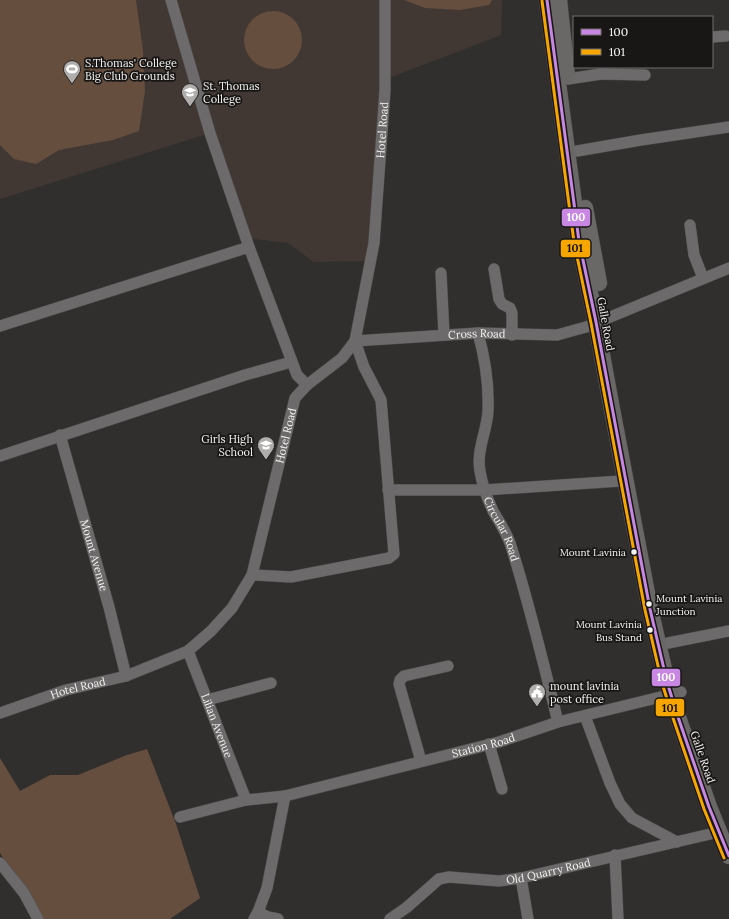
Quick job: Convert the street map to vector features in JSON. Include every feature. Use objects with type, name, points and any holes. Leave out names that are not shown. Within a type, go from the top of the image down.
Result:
[{"type":"highway","name":"Galle Road","points":[[547,0],[579,241],[601,320],[658,603],[668,643],[676,693]]},
{"type":"highway","name":"Galle Road","points":[[559,0],[569,55],[568,79],[576,151],[601,320],[611,404],[650,609],[676,693],[706,800],[724,830],[729,856]]},
{"type":"street","points":[[171,0],[210,133],[249,247],[291,362],[297,375],[307,385]]},
{"type":"street","name":"Hotel Road","points":[[0,713],[66,690],[126,676],[188,651],[211,631],[232,608],[252,575],[293,404],[298,393],[342,358],[356,341],[374,243],[385,90],[385,0]]},
{"type":"street","points":[[713,36],[726,36]]},
{"type":"street","points":[[568,79],[601,74],[645,75]]},
{"type":"street","points":[[576,151],[729,127]]},
{"type":"street","points":[[690,225],[694,254],[703,278]]},
{"type":"street","points":[[0,326],[249,247]]},
{"type":"street","name":"Cross Road","points":[[356,341],[478,333],[557,335],[586,327],[729,268]]},
{"type":"street","points":[[494,269],[499,299],[502,304],[510,308],[512,313],[512,335]]},
{"type":"street","points":[[441,273],[444,335]]},
{"type":"street","name":"Circular Road","points":[[478,333],[488,394],[488,412],[479,456],[480,469],[485,490],[493,510],[509,540],[522,579],[558,722]]},
{"type":"street","points":[[252,575],[291,577],[389,558],[394,554],[381,400],[364,367],[356,341]]},
{"type":"street","points":[[0,456],[245,375],[291,362]]},
{"type":"street","name":"Mount Avenue","points":[[60,435],[109,607],[126,676]]},
{"type":"street","points":[[388,490],[485,490],[621,481]]},
{"type":"street","points":[[668,643],[729,631]]},
{"type":"street","name":"Lilian Avenue","points":[[188,651],[246,800]]},
{"type":"street","points":[[421,761],[399,684],[400,680],[404,676],[448,666]]},
{"type":"street","points":[[207,700],[271,683]]},
{"type":"street","name":"Station Road","points":[[180,817],[246,800],[285,796],[489,744],[558,722],[676,693]]},
{"type":"street","points":[[585,716],[610,783],[620,804],[632,818],[677,842]]},
{"type":"street","points":[[489,744],[502,789]]},
{"type":"street","points":[[278,919],[256,916],[267,888],[285,796]]},
{"type":"street","name":"Old Quarry Road","points":[[390,919],[406,908],[439,879],[449,877],[498,881],[521,878],[724,830]]},
{"type":"street","points":[[615,855],[618,919]]},
{"type":"street","points":[[0,863],[24,893],[38,919]]},
{"type":"street","points":[[521,878],[528,919]]},
{"type":"shaded area","name":"St. Thomas College","points":[[0,0],[502,0],[501,35],[381,81],[367,261],[314,262],[288,243],[246,238],[210,133],[0,199]]},
{"type":"shaded area","name":"S.Thomas' College Big Club Grounds","points":[[0,0],[136,0],[143,51],[145,91],[139,131],[113,140],[59,150],[36,164],[14,159],[0,145]]},
{"type":"shaded area","points":[[404,0],[492,0],[489,5],[460,10],[425,8]]},
{"type":"shaded area","points":[[273,11],[284,13],[297,24],[300,29],[302,40],[300,51],[289,64],[284,67],[273,69],[262,67],[249,56],[246,51],[244,40],[246,29],[257,16],[262,13]]},
{"type":"shaded area","points":[[147,749],[176,824],[200,898],[170,919],[41,919],[0,853],[0,758],[20,791],[50,775],[78,775],[127,755]]},
{"type":"transit line","name":"100","points":[[547,0],[579,241],[596,322],[650,609],[667,682],[678,717],[709,807],[729,856]]},
{"type":"transit line","name":"101","points":[[542,1],[574,242],[591,323],[645,610],[662,683],[673,718],[704,809],[724,858]]},
{"type":"place","name":"S.Thomas' College Big Club Grounds","points":[[72,84]]},
{"type":"place","name":"St. Thomas College","points":[[190,107]]},
{"type":"place","name":"Girls High School","points":[[266,460]]},
{"type":"place","name":"Mount Lavinia","points":[[634,552]]},
{"type":"place","name":"Mount Lavinia Junction","points":[[649,604]]},
{"type":"place","name":"Mount Lavinia Bus Stand","points":[[650,630]]},
{"type":"place","name":"mount lavinia post office","points":[[537,707]]}]
